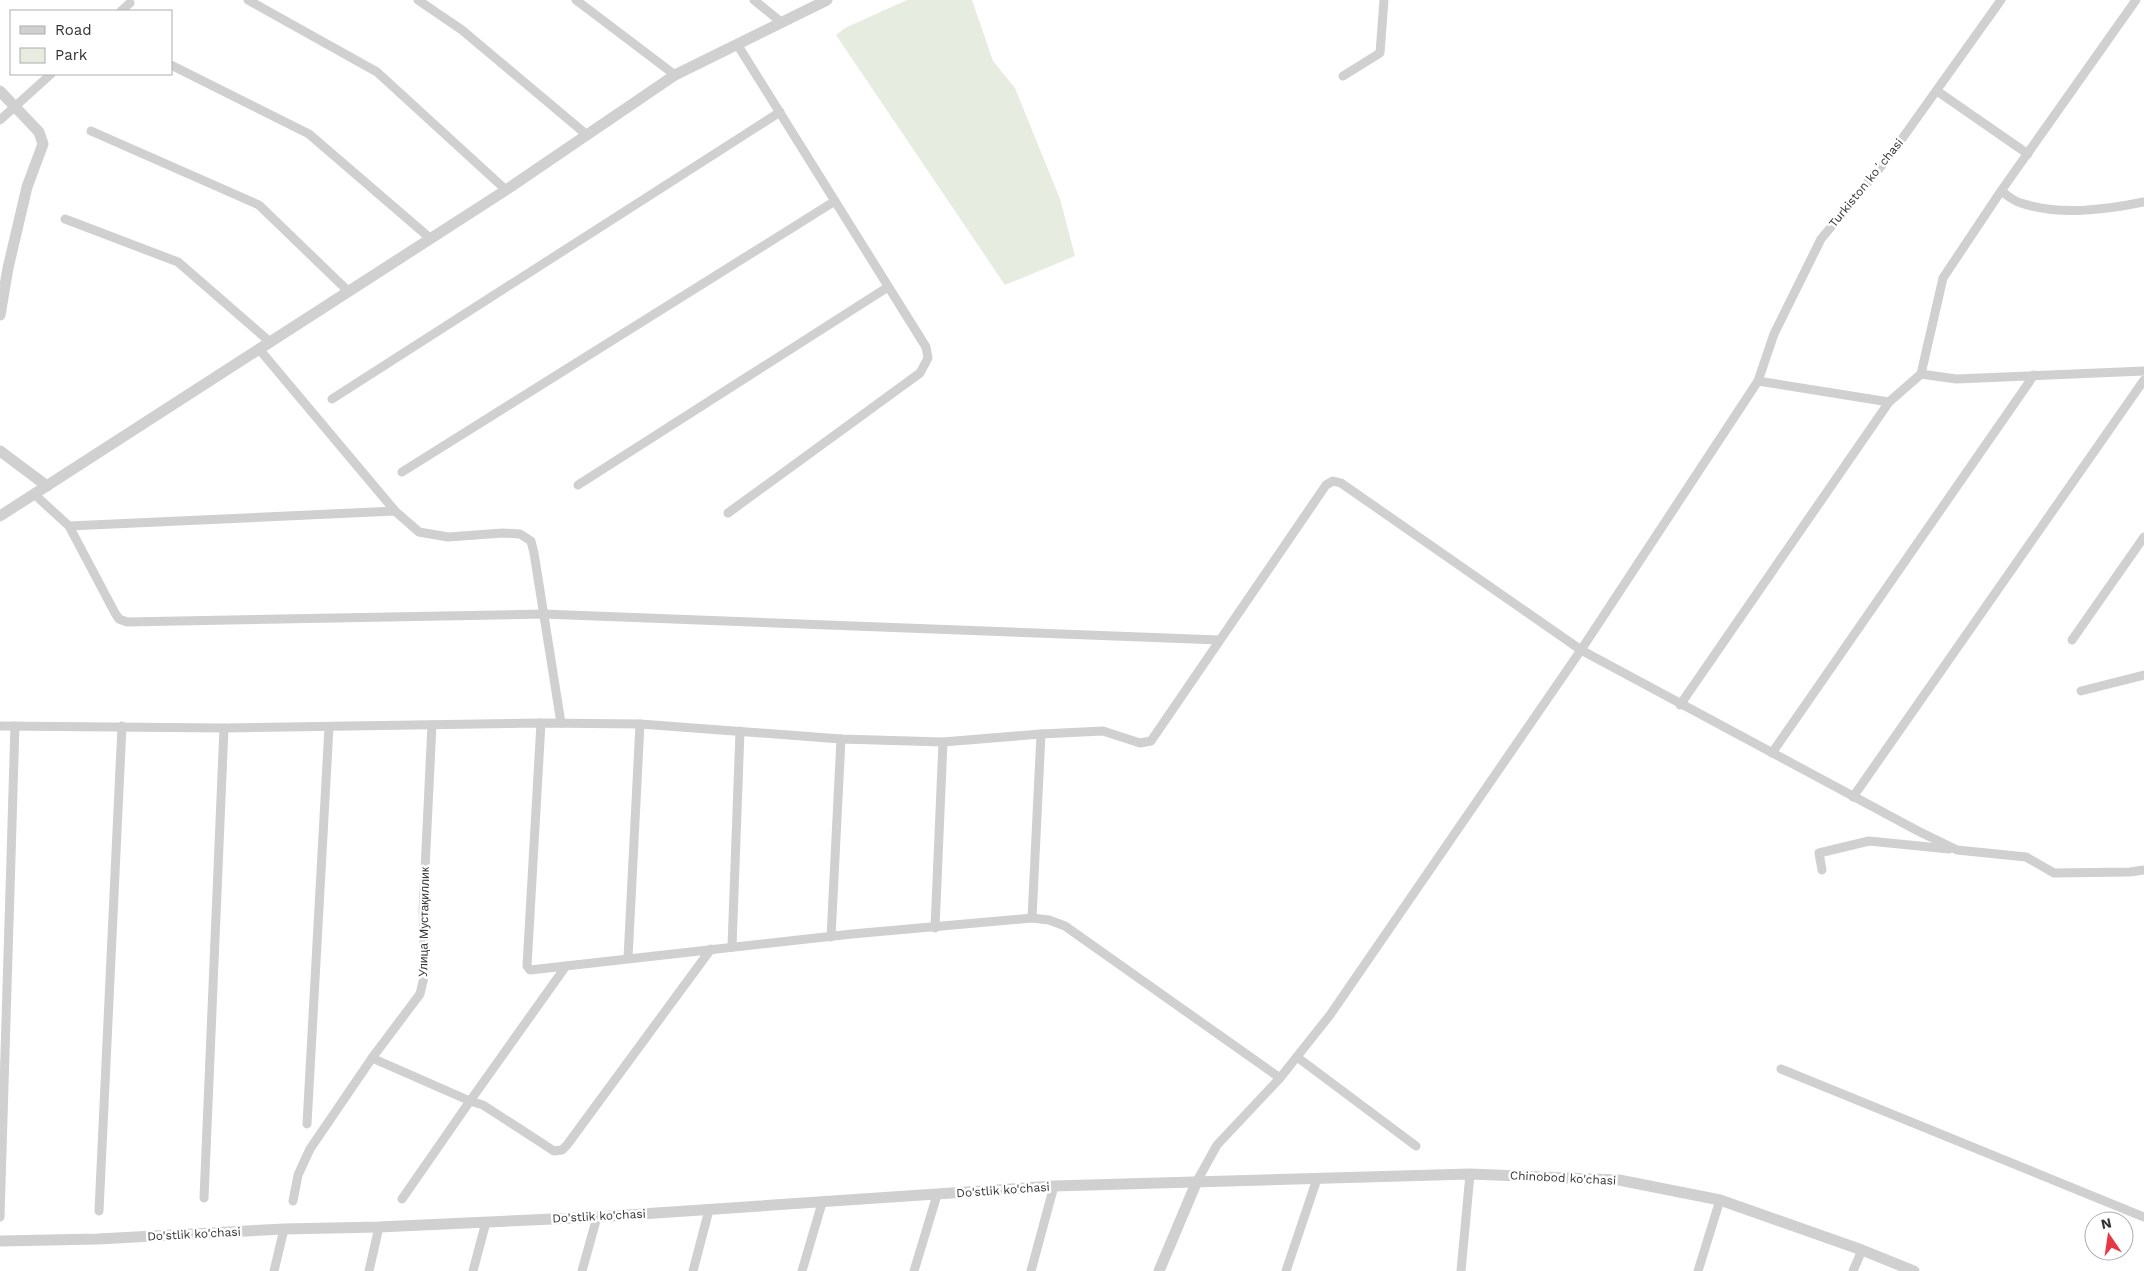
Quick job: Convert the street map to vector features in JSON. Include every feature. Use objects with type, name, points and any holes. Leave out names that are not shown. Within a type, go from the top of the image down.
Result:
[{"type":"street","points":[[248,0],[376,72],[506,190]]},
{"type":"street","points":[[418,0],[462,30],[587,135]]},
{"type":"street","points":[[576,0],[674,74]]},
{"type":"street","points":[[754,0],[781,22]]},
{"type":"street","points":[[0,516],[506,190],[674,74],[826,0]]},
{"type":"street","points":[[1343,76],[1380,53],[1384,0]]},
{"type":"street","name":"Turkiston koʻchasi","points":[[1197,1181],[1217,1145],[1280,1078],[1330,1015],[1581,650],[1758,381],[1774,334],[1821,239],[1889,157],[2001,0]]},
{"type":"street","points":[[1680,705],[1889,402],[1921,374],[1943,278],[2001,191],[2136,0]]},
{"type":"street","points":[[121,10],[130,3]]},
{"type":"street","points":[[728,513],[920,374],[928,358],[926,347],[737,44]]},
{"type":"street","points":[[172,66],[309,134],[431,239]]},
{"type":"street","points":[[0,120],[50,75]]},
{"type":"street","points":[[0,91],[39,132],[43,144],[27,187],[8,268],[0,316]]},
{"type":"street","points":[[1937,92],[2028,154]]},
{"type":"street","points":[[332,399],[780,112]]},
{"type":"street","points":[[91,131],[259,205],[348,291]]},
{"type":"street","points":[[2001,191],[2018,203],[2047,209],[2081,210],[2144,202]]},
{"type":"street","points":[[402,472],[835,201]]},
{"type":"street","points":[[65,219],[178,262],[270,342]]},
{"type":"street","points":[[578,484],[888,287]]},
{"type":"street","points":[[259,349],[395,511],[419,532],[448,537],[503,533],[520,534],[531,542],[560,723]]},
{"type":"street","points":[[1921,374],[1956,379],[2144,371]]},
{"type":"street","points":[[1772,753],[2034,375]]},
{"type":"street","points":[[1853,797],[2144,380]]},
{"type":"street","points":[[1758,381],[1889,402]]},
{"type":"street","points":[[0,451],[47,486]]},
{"type":"street","points":[[0,726],[224,728],[541,723],[640,724],[841,739],[943,742],[1103,731],[1140,743],[1151,741],[1326,485],[1333,481],[1341,483],[1581,650],[1680,705],[1957,850]]},
{"type":"street","points":[[34,494],[69,526],[115,613],[119,619],[127,622],[543,614],[1219,640]]},
{"type":"street","points":[[69,526],[395,511]]},
{"type":"street","points":[[2072,640],[2144,537]]},
{"type":"street","points":[[2081,691],[2144,675]]},
{"type":"street","points":[[541,723],[527,966],[530,970],[831,937],[1032,918],[1049,920],[1066,926],[1280,1078]]},
{"type":"street","points":[[628,958],[640,724]]},
{"type":"street","name":"Улица Мустақиллик","points":[[293,1201],[298,1175],[310,1149],[372,1058],[420,994],[425,973],[423,910],[432,725]]},
{"type":"street","points":[[0,1217],[15,726]]},
{"type":"street","points":[[99,1211],[122,726]]},
{"type":"street","points":[[307,1124],[329,727]]},
{"type":"street","points":[[204,1198],[224,728]]},
{"type":"street","points":[[732,947],[740,730]]},
{"type":"street","points":[[1032,918],[1041,734]]},
{"type":"street","points":[[831,937],[841,739]]},
{"type":"street","points":[[935,928],[943,742]]},
{"type":"street","points":[[1822,870],[1819,853],[1869,841],[2026,857],[2054,873],[2130,872],[2144,870]]},
{"type":"street","points":[[372,1058],[483,1105],[554,1151],[562,1150],[711,949]]},
{"type":"street","points":[[402,1199],[566,966]]},
{"type":"street","points":[[1297,1057],[1416,1146]]},
{"type":"street","points":[[1781,1069],[2144,1217]]},
{"type":"street","points":[[1461,1271],[1470,1174]]},
{"type":"street","name":"Chinobod ko'chasi","points":[[1197,1181],[1470,1174],[1619,1180],[1720,1200],[1862,1250],[1914,1271]]},
{"type":"street","points":[[1286,1271],[1317,1179]]},
{"type":"street","points":[[1159,1271],[1197,1181]]},
{"type":"street","name":"Do'stlik ko'chasi","points":[[0,1241],[98,1239],[284,1229],[379,1227],[597,1217],[1054,1186],[1197,1181]]},
{"type":"street","points":[[1031,1271],[1054,1186]]},
{"type":"street","points":[[914,1271],[937,1195]]},
{"type":"street","points":[[1698,1271],[1720,1200]]},
{"type":"street","points":[[802,1271],[822,1203]]},
{"type":"street","points":[[693,1271],[710,1210]]},
{"type":"street","points":[[582,1271],[597,1217]]},
{"type":"street","points":[[473,1271],[486,1222]]},
{"type":"street","points":[[369,1271],[379,1227]]},
{"type":"street","points":[[274,1271],[284,1229]]},
{"type":"street","points":[[1853,1271],[1862,1250]]},
{"type":"green space","points":[[907,0],[972,0],[993,61],[1015,88],[1060,199],[1075,256],[1005,285],[836,35],[845,28]]}]
